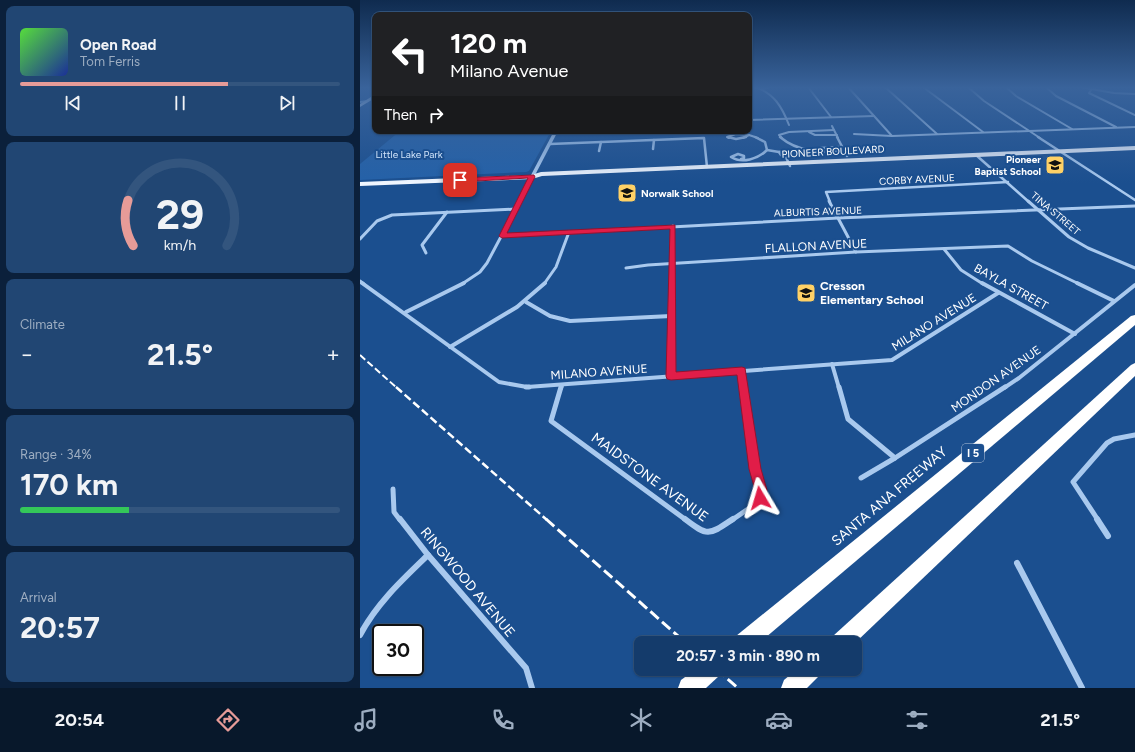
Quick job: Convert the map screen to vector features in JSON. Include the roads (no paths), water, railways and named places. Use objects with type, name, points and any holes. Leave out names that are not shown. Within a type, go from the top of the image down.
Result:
[{"type":"highway","name":"SANTA ANA FREEWAY","points":[[751,636],[1135,319]]},
{"type":"highway","points":[[848,636],[1135,368]]},
{"type":"highway","points":[[691,686],[703,676]]},
{"type":"highway","points":[[792,688],[805,676]]},
{"type":"main road","name":"PIONEER BOULEVARD","points":[[1062,153],[1135,148]]},
{"type":"main road","name":"PIONEER BOULEVARD","points":[[360,184],[532,177],[538,178],[978,156],[1135,151]]},
{"type":"main road","name":"PIONEER BOULEVARD","points":[[532,177],[540,174],[789,165]]},
{"type":"street","points":[[752,120],[783,119]]},
{"type":"street","points":[[787,119],[789,125]]},
{"type":"street","points":[[877,119],[892,136]]},
{"type":"street","points":[[920,119],[936,134]]},
{"type":"street","points":[[966,119],[983,132]]},
{"type":"street","points":[[1011,119],[1135,200]]},
{"type":"street","points":[[1056,119],[1073,129]]},
{"type":"street","points":[[1101,119],[1116,127]]},
{"type":"street","points":[[832,126],[841,147],[847,156]]},
{"type":"street","points":[[854,134],[892,136],[1135,126]]},
{"type":"street","points":[[834,130],[784,133],[780,135],[782,138],[799,149],[812,152],[844,151]]},
{"type":"street","points":[[809,132],[815,135],[837,135]]},
{"type":"street","points":[[406,312],[471,280],[480,272],[487,263],[502,236],[555,134]]},
{"type":"street","points":[[750,135],[742,139],[732,139],[728,137],[732,135],[750,135],[756,136],[763,141],[767,147],[767,150]]},
{"type":"street","points":[[550,144],[704,138],[708,167]]},
{"type":"street","points":[[653,150],[654,140]]},
{"type":"street","points":[[598,151],[601,142]]},
{"type":"street","points":[[820,152],[818,149],[821,148],[841,147]]},
{"type":"street","points":[[741,159],[744,158],[744,156],[736,154],[731,157],[733,159],[741,159],[758,157],[767,150],[789,152],[799,149]]},
{"type":"street","points":[[779,152],[781,155],[785,155],[790,153],[789,152]]},
{"type":"street","points":[[785,155],[789,165]]},
{"type":"street","name":"TINA STREET","points":[[978,156],[1069,237],[1135,268]]},
{"type":"street","name":"CORBY AVENUE","points":[[838,218],[826,195],[826,192],[1008,182]]},
{"type":"street","name":"ALBURTIS AVENUE","points":[[502,236],[838,218],[1135,206]]},
{"type":"street","points":[[360,239],[377,221],[392,215],[516,209]]},
{"type":"street","points":[[426,253],[422,245],[446,212]]},
{"type":"street","points":[[838,218],[856,252]]},
{"type":"street","points":[[671,376],[673,226]]},
{"type":"street","points":[[450,347],[526,302],[551,276],[559,263],[569,232]]},
{"type":"street","name":"FLALLON AVENUE","points":[[626,268],[856,252],[944,250],[1008,246],[1032,261],[1114,302]]},
{"type":"street","name":"BAYLA STREET","points":[[944,250],[961,270],[998,293],[1075,334]]},
{"type":"street","name":"MILANO AVENUE","points":[[360,281],[406,312],[450,347],[499,382],[527,387],[892,360],[998,293]]},
{"type":"street","name":"MONDON AVENUE","points":[[861,478],[895,458],[1019,378],[1135,285]]},
{"type":"street","points":[[526,302],[554,318],[565,322],[671,316]]},
{"type":"street","points":[[832,364],[848,419],[895,458]]},
{"type":"street","name":"MAIDSTONE AVENUE","points":[[562,385],[551,421],[700,531],[708,533],[717,530],[754,505],[760,498],[761,490],[755,469],[742,371]]},
{"type":"street","points":[[1108,536],[1073,482],[1107,443],[1114,439],[1135,435]]},
{"type":"street","name":"RINGWOOD AVENUE","points":[[393,489],[394,512],[428,555],[526,668],[532,688]]},
{"type":"street","points":[[360,635],[367,620],[384,597],[428,555]]},
{"type":"street","points":[[1017,563],[1082,688]]},
{"type":"railway","points":[[360,355],[397,388]]},
{"type":"railway","points":[[396,387],[547,520]]},
{"type":"railway","points":[[546,519],[678,636]]},
{"type":"railway","points":[[724,676],[738,688]]},
{"type":"place","name":"Pioneer Baptist School","points":[[1055,165]]},
{"type":"place","name":"Norwalk School","points":[[627,193]]},
{"type":"place","name":"Cresson Elementary School","points":[[806,293]]},
{"type":"park label","name":"Little Lake Park","points":[[409,154]]}]
